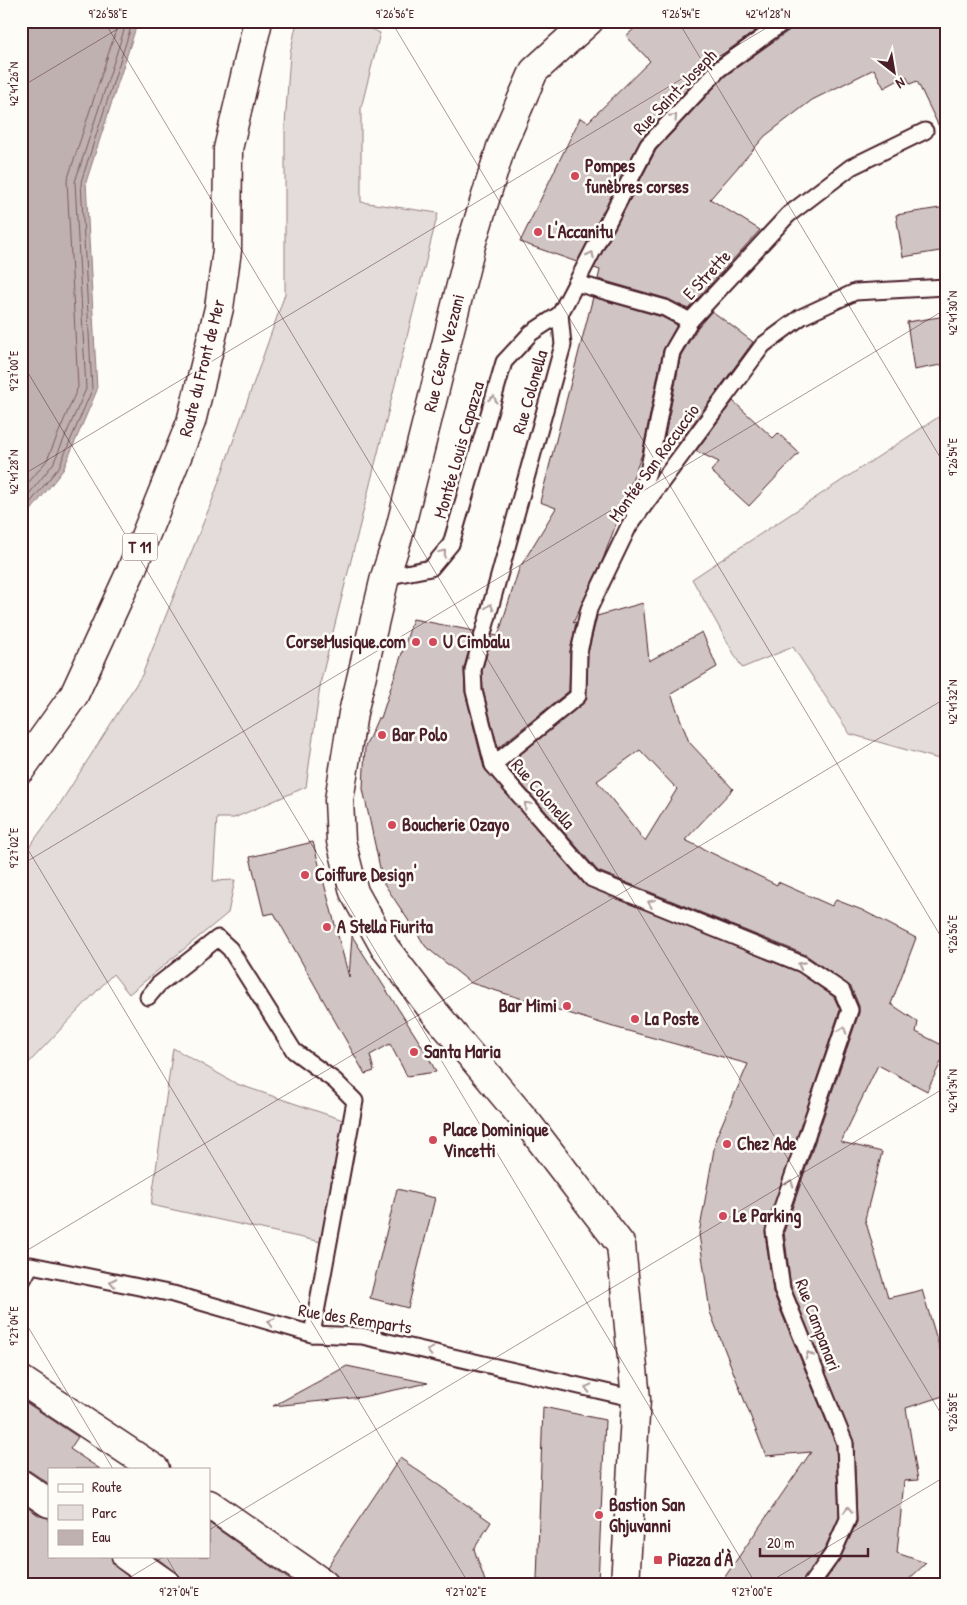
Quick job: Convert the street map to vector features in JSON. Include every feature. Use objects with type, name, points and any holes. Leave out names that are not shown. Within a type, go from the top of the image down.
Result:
[{"type":"main road","name":"Route du Front de Mer","points":[[21,769],[74,695],[131,570],[191,422],[219,308],[227,250],[228,150],[258,21]]},
{"type":"main road","name":"Rue César Vezzani","points":[[589,21],[534,71],[501,147],[471,245],[398,537],[385,577],[353,712],[339,800],[341,841],[354,892],[386,948],[418,991],[529,1125],[621,1245],[636,1399]]},
{"type":"main road","points":[[21,1380],[153,1468]]},
{"type":"main road","points":[[625,1584],[636,1399]]},
{"type":"main road","points":[[21,1484],[48,1502]]},
{"type":"main road","points":[[210,1505],[324,1584]]},
{"type":"lane","name":"Rue Saint-Joseph","points":[[560,314],[648,145],[719,69],[785,21]]},
{"type":"lane","name":"E Strette","points":[[629,526],[648,472],[672,352],[690,321],[788,215],[851,167],[925,131]]},
{"type":"lane","points":[[576,283],[665,308],[690,321]]},
{"type":"lane","name":"Montée San Roccuccio","points":[[492,765],[578,696],[579,652],[589,609],[629,526],[763,345],[801,317],[855,292],[946,287]]},
{"type":"lane","name":"Montée Louis Capazza","points":[[385,577],[431,568],[450,544],[504,362],[531,333],[560,314]]},
{"type":"lane","name":"Rue Colonella","points":[[560,314],[563,345],[473,670],[474,691],[492,765],[592,879],[802,964],[842,991]]},
{"type":"lane","points":[[148,997],[158,985],[218,938],[230,949],[294,1051],[335,1081],[355,1102],[312,1334]]},
{"type":"lane","name":"Rue Campanari","points":[[811,1584],[832,1555],[848,1519],[845,1442],[782,1289],[774,1231],[850,1010],[842,991]]},
{"type":"lane","name":"Rue des Remparts","points":[[21,1283],[31,1265],[173,1294],[312,1334],[362,1336],[636,1399]]},
{"type":"green space","points":[[297,21],[356,21],[380,33],[361,108],[361,202],[438,213],[321,680],[306,787],[234,818],[217,818],[213,881],[235,880],[228,913],[129,994],[113,974],[21,1071],[21,858],[54,813],[142,675],[212,501],[285,294],[285,125],[290,54]]},
{"type":"green space","points":[[946,412],[946,761],[850,734],[793,647],[742,668],[692,579]]},
{"type":"green space","points":[[173,1048],[237,1084],[355,1124],[335,1245],[151,1205]]},
{"type":"water","points":[[21,21],[138,21],[86,182],[97,390],[63,470],[21,523]]},
{"type":"building","points":[[643,21],[769,21],[712,62],[641,139],[577,262],[520,242],[580,118],[588,122],[650,61],[626,36]]},
{"type":"building","points":[[794,21],[946,21],[946,141],[917,81],[910,84],[906,76],[884,88],[874,69],[812,100],[765,136],[710,199],[760,230],[688,309],[668,299],[598,279],[600,270],[594,268],[656,150],[725,76],[791,29]]},
{"type":"building","points":[[946,207],[946,250],[903,257],[896,215]]},
{"type":"building","points":[[593,297],[662,317],[677,325],[663,350],[642,454],[603,559],[573,623],[576,622],[570,652],[569,691],[498,748],[483,690],[482,671],[492,635],[498,636],[519,569],[556,508],[540,502]]},
{"type":"building","points":[[712,311],[753,342],[679,443],[665,436],[681,355],[698,327]]},
{"type":"building","points":[[946,316],[946,364],[914,370],[907,322]]},
{"type":"building","points":[[733,401],[773,438],[778,433],[799,453],[749,506],[711,471],[719,462],[696,451]]},
{"type":"building","points":[[643,603],[649,661],[702,632],[717,667],[671,694],[689,742],[733,789],[685,840],[777,885],[778,882],[832,906],[836,900],[862,910],[916,938],[891,1004],[918,1022],[916,1032],[946,1047],[946,1052],[927,1091],[878,1065],[841,1142],[882,1152],[865,1219],[888,1298],[922,1290],[946,1369],[946,1395],[906,1408],[918,1480],[904,1481],[897,1553],[926,1563],[904,1584],[823,1584],[840,1559],[857,1522],[854,1443],[791,1287],[784,1232],[859,1013],[859,1006],[851,987],[806,955],[598,871],[506,766],[586,700],[588,653],[597,616]],"holes":[[[640,750],[677,789],[645,841],[597,781]]]},
{"type":"building","points":[[413,619],[474,631],[464,668],[465,692],[484,768],[585,885],[798,972],[834,997],[840,1010],[765,1232],[773,1292],[836,1445],[839,1517],[824,1550],[802,1584],[720,1584],[811,1452],[766,1456],[710,1312],[699,1234],[716,1138],[748,1064],[610,1026],[471,983],[426,947],[383,882],[363,789],[365,747],[378,718],[381,718]]},
{"type":"building","points":[[313,842],[349,977],[352,936],[427,1054],[436,1072],[407,1076],[390,1044],[370,1055],[374,1071],[365,1074],[274,913],[264,915],[250,857]]},
{"type":"building","points":[[397,1189],[435,1198],[408,1308],[370,1298]]},
{"type":"building","points":[[347,1366],[428,1383],[362,1397],[273,1406]]},
{"type":"building","points":[[21,1399],[78,1437],[70,1449],[98,1468],[48,1468],[48,1483],[30,1471],[21,1469]]},
{"type":"building","points":[[543,1407],[605,1420],[598,1584],[552,1584],[552,1581],[537,1580]]},
{"type":"building","points":[[400,1458],[491,1522],[474,1549],[486,1584],[339,1584],[338,1577],[327,1567]]},
{"type":"building","points":[[21,1503],[40,1516],[48,1518],[48,1558],[112,1558],[117,1568],[138,1584],[21,1584]]},
{"type":"building","points":[[210,1524],[296,1584],[181,1584],[175,1572],[157,1558],[210,1558]]},
{"type":"place","name":"Pompes funèbres corses","points":[[575,176]]},
{"type":"place","name":"L'Accanitu","points":[[538,232]]},
{"type":"place","name":"CorseMusique.com","points":[[416,642]]},
{"type":"place","name":"U Cimbalu","points":[[433,642]]},
{"type":"place","name":"Bar Polo","points":[[382,735]]},
{"type":"place","name":"Boucherie Ozayo","points":[[392,825]]},
{"type":"place","name":"Coiffure Design'","points":[[305,875]]},
{"type":"place","name":"A Stella Fiurita","points":[[327,927]]},
{"type":"place","name":"Bar Mimi","points":[[567,1006]]},
{"type":"place","name":"La Poste","points":[[635,1019]]},
{"type":"place","name":"Santa Maria","points":[[414,1052]]},
{"type":"place","name":"Place Dominique Vincetti","points":[[433,1140]]},
{"type":"place","name":"Chez Ade","points":[[727,1144]]},
{"type":"place","name":"Le Parking","points":[[723,1216]]},
{"type":"place","name":"Bastion San Ghjuvanni","points":[[599,1515]]},
{"type":"place","name":"Piazza d'À","points":[[658,1560]]}]
